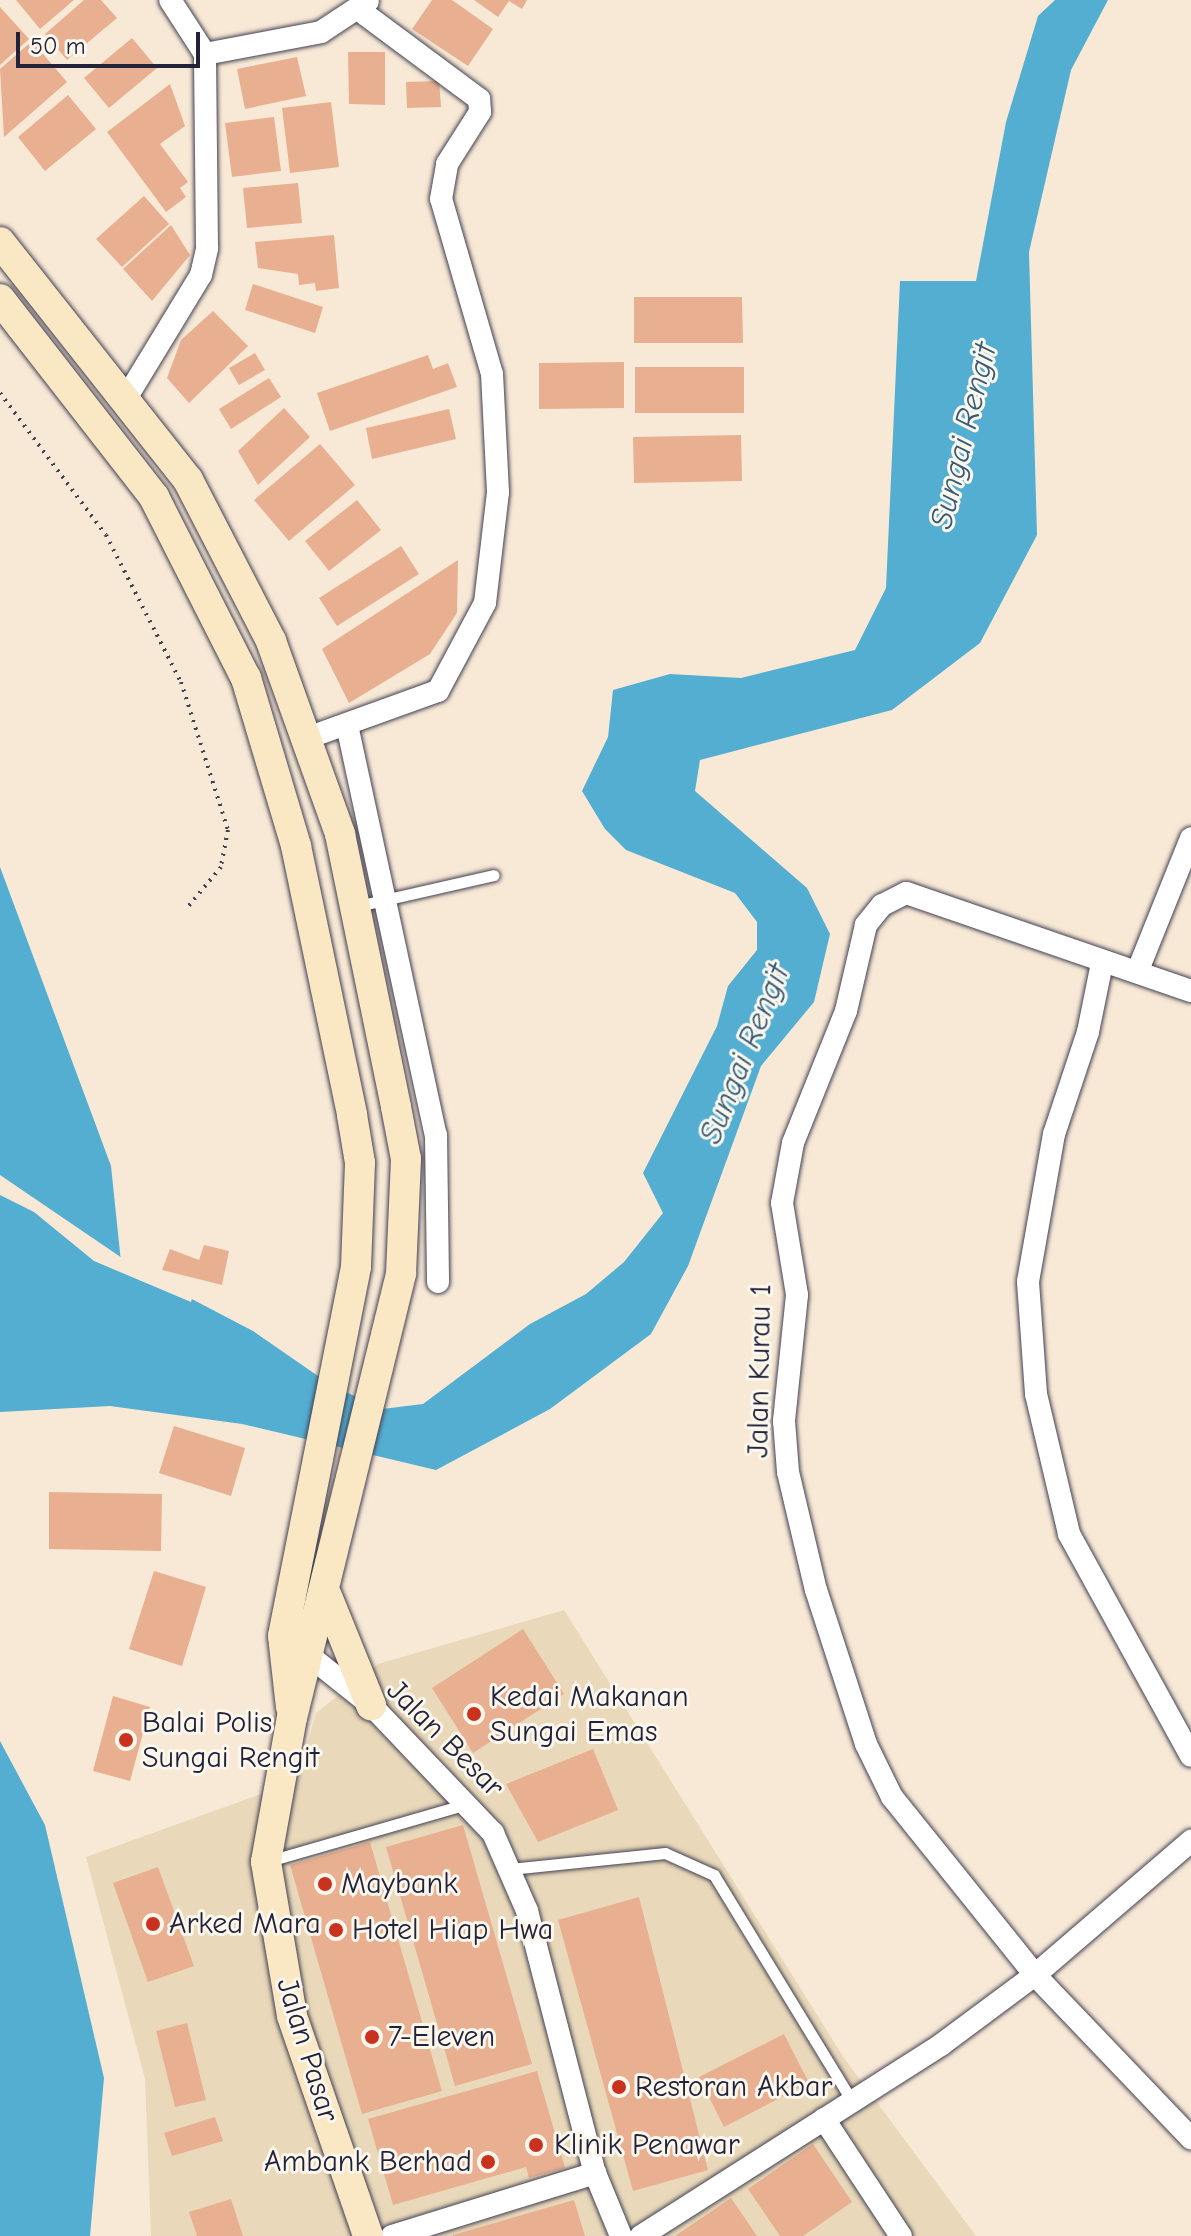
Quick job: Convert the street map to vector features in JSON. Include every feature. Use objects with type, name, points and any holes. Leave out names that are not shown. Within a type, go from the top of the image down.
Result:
[{"type":"main road","points":[[0,242],[128,395],[232,558],[310,737],[355,906],[406,1159],[407,1221],[388,1346],[348,1496],[312,1656],[292,1717]]},
{"type":"main road","points":[[0,299],[154,497],[246,678],[296,846],[360,1163],[361,1219],[343,1337],[308,1484],[283,1636],[292,1717]]},
{"type":"main road","points":[[326,1590],[336,1631],[371,1705]]},
{"type":"main road","name":"Jalan Pasar","points":[[292,1717],[266,1862],[292,2016],[368,2236]]},
{"type":"street","points":[[128,395],[201,275],[205,54],[170,0]]},
{"type":"street","points":[[205,54],[321,32],[364,5],[479,99],[480,112],[447,164],[441,199],[492,374],[498,492],[485,603],[465,653],[438,691],[310,737]]},
{"type":"street","points":[[347,725],[436,1135],[438,1282]]},
{"type":"street","points":[[1138,970],[1191,838]]},
{"type":"street","name":"Jalan Kurau 1","points":[[1191,991],[1138,970],[1102,963],[906,893],[882,905],[866,925],[846,1011],[793,1143],[782,1203],[797,1295],[784,1421],[788,1472],[816,1590],[866,1744],[892,1797],[1035,1975],[1191,2138]]},
{"type":"street","points":[[1102,963],[1088,1032],[1054,1134],[1028,1282],[1036,1394],[1069,1534],[1191,1756]]},
{"type":"street","name":"Jalan Besar","points":[[283,1636],[371,1705],[472,1803],[510,1869],[595,2173],[621,2236]]},
{"type":"street","points":[[641,2236],[852,2101],[1035,1975],[1191,1841]]},
{"type":"street","points":[[824,2119],[901,2236]]},
{"type":"street","points":[[392,2236],[595,2173]]},
{"type":"lane","points":[[355,906],[494,875]]},
{"type":"lane","points":[[266,1862],[472,1803]]},
{"type":"lane","points":[[510,1869],[665,1853],[714,1875],[852,2101]]},
{"type":"path","points":[[0,393],[106,535],[181,682],[228,830],[221,867],[187,908]]},
{"type":"shaded area","points":[[564,1610],[844,2058],[976,2236],[151,2236],[145,2079],[86,1857],[297,1781],[316,1713],[378,1664]]},
{"type":"water","name":"Sungai Rengit","points":[[1055,0],[1108,0],[1071,70],[1029,252],[1037,535],[980,643],[892,710],[700,760],[695,791],[807,888],[830,934],[814,1002],[761,1066],[688,1266],[651,1334],[550,1409],[436,1470],[242,1424],[110,1406],[0,1412],[0,867],[111,1166],[121,1262],[253,1331],[331,1385],[382,1409],[423,1404],[530,1324],[586,1294],[624,1262],[663,1213],[643,1173],[717,1026],[728,986],[757,950],[757,922],[735,893],[626,850],[605,829],[582,791],[608,737],[613,690],[670,674],[741,678],[855,650],[886,588],[900,281],[976,281],[1006,122],[1038,16]]},
{"type":"water","points":[[0,1741],[45,1825],[104,2078],[90,2236],[0,2236]]},
{"type":"pier","points":[[0,1175],[125,1260],[193,1295],[191,1302],[94,1261],[34,1212],[0,1195]]},
{"type":"building","points":[[16,0],[74,0],[40,29]]},
{"type":"building","points":[[84,0],[101,0],[117,18],[67,60],[45,34]]},
{"type":"building","points":[[432,0],[452,0],[493,29],[468,66],[412,29]]},
{"type":"building","points":[[474,0],[527,0],[522,9],[509,1],[498,17]]},
{"type":"building","points":[[0,7],[29,39],[0,65]]},
{"type":"building","points":[[132,38],[157,68],[109,108],[84,78]]},
{"type":"building","points":[[32,41],[67,82],[4,137],[0,69]]},
{"type":"building","points":[[348,52],[385,52],[385,105],[349,104]]},
{"type":"building","points":[[297,57],[306,96],[245,109],[237,69]]},
{"type":"building","points":[[439,81],[441,107],[407,108],[406,82]]},
{"type":"building","points":[[170,84],[185,126],[160,144],[188,182],[180,188],[186,197],[166,212],[107,132]]},
{"type":"building","points":[[68,95],[96,129],[45,171],[18,137]]},
{"type":"building","points":[[331,102],[339,167],[290,173],[282,108]]},
{"type":"building","points":[[274,117],[281,171],[232,177],[225,123]]},
{"type":"building","points":[[298,183],[302,223],[247,228],[243,188]]},
{"type":"building","points":[[144,196],[169,224],[122,267],[96,239]]},
{"type":"building","points":[[171,225],[190,255],[152,301],[123,269]]},
{"type":"building","points":[[334,235],[339,288],[316,291],[315,283],[299,285],[298,274],[258,268],[255,242]]},
{"type":"building","points":[[253,284],[323,307],[315,333],[245,310]]},
{"type":"building","points":[[634,297],[742,297],[743,343],[634,343]]},
{"type":"building","points":[[213,311],[248,346],[189,403],[167,378],[181,340]]},
{"type":"building","points":[[255,353],[265,370],[239,385],[229,368]]},
{"type":"building","points":[[428,355],[433,369],[448,363],[457,387],[330,431],[317,393]]},
{"type":"building","points":[[624,362],[624,408],[539,409],[539,363]]},
{"type":"building","points":[[635,367],[744,367],[744,413],[635,413]]},
{"type":"building","points":[[269,378],[281,397],[231,429],[219,409]]},
{"type":"building","points":[[284,408],[310,437],[258,485],[238,451]]},
{"type":"building","points":[[449,409],[456,439],[372,459],[366,428]]},
{"type":"building","points":[[741,435],[742,481],[634,483],[633,437]]},
{"type":"building","points":[[320,444],[355,485],[289,541],[254,500]]},
{"type":"building","points":[[357,500],[381,530],[329,571],[305,541]]},
{"type":"building","points":[[401,546],[419,574],[337,626],[319,598]]},
{"type":"building","points":[[458,560],[457,613],[430,654],[349,703],[322,649]]},
{"type":"building","points":[[204,1245],[229,1251],[222,1285],[162,1270],[170,1249],[199,1260]]},
{"type":"building","points":[[174,1426],[245,1448],[231,1496],[159,1473]]},
{"type":"building","points":[[49,1492],[162,1494],[161,1551],[49,1549]]},
{"type":"building","points":[[154,1571],[206,1587],[182,1666],[129,1649]]},
{"type":"building","points":[[523,1629],[564,1694],[473,1753],[432,1688]]},
{"type":"building","points":[[113,1696],[150,1707],[130,1781],[93,1771]]},
{"type":"building","points":[[593,1749],[618,1810],[538,1842],[506,1784]]},
{"type":"building","points":[[463,1825],[532,2064],[455,2086],[386,1847]]},
{"type":"building","points":[[370,1842],[442,2091],[362,2114],[290,1865]]},
{"type":"building","name":"Arked Mara","points":[[158,1867],[194,1966],[148,1982],[113,1883]]},
{"type":"building","points":[[639,1897],[708,2170],[633,2191],[558,1920]]},
{"type":"building","points":[[187,2023],[206,2100],[175,2107],[156,2031]]},
{"type":"building","points":[[784,2034],[809,2083],[724,2127],[699,2077]]},
{"type":"building","points":[[537,2071],[565,2168],[529,2178],[526,2167],[393,2205],[368,2119]]},
{"type":"building","points":[[215,2117],[223,2141],[172,2156],[164,2133]]},
{"type":"building","points":[[813,2144],[852,2202],[803,2236],[780,2236],[748,2189]]},
{"type":"building","points":[[731,2198],[757,2236],[675,2236]]},
{"type":"building","points":[[231,2199],[243,2236],[197,2236],[189,2212]]},
{"type":"building","points":[[574,2200],[585,2236],[453,2236],[453,2235]]},
{"type":"place","name":"Kedai Makanan Sungai Emas","points":[[474,1714]]},
{"type":"place","name":"Balai Polis Sungai Rengit","points":[[126,1740]]},
{"type":"place","name":"Maybank","points":[[325,1884]]},
{"type":"place","name":"Arked Mara","points":[[153,1924]]},
{"type":"place","name":"Hotel Hiap Hwa","points":[[336,1930]]},
{"type":"place","name":"7-Eleven","points":[[372,2037]]},
{"type":"place","name":"Restoran Akbar","points":[[619,2087]]},
{"type":"place","name":"Klinik Penawar","points":[[536,2145]]},
{"type":"place","name":"Ambank Berhad","points":[[488,2162]]}]
